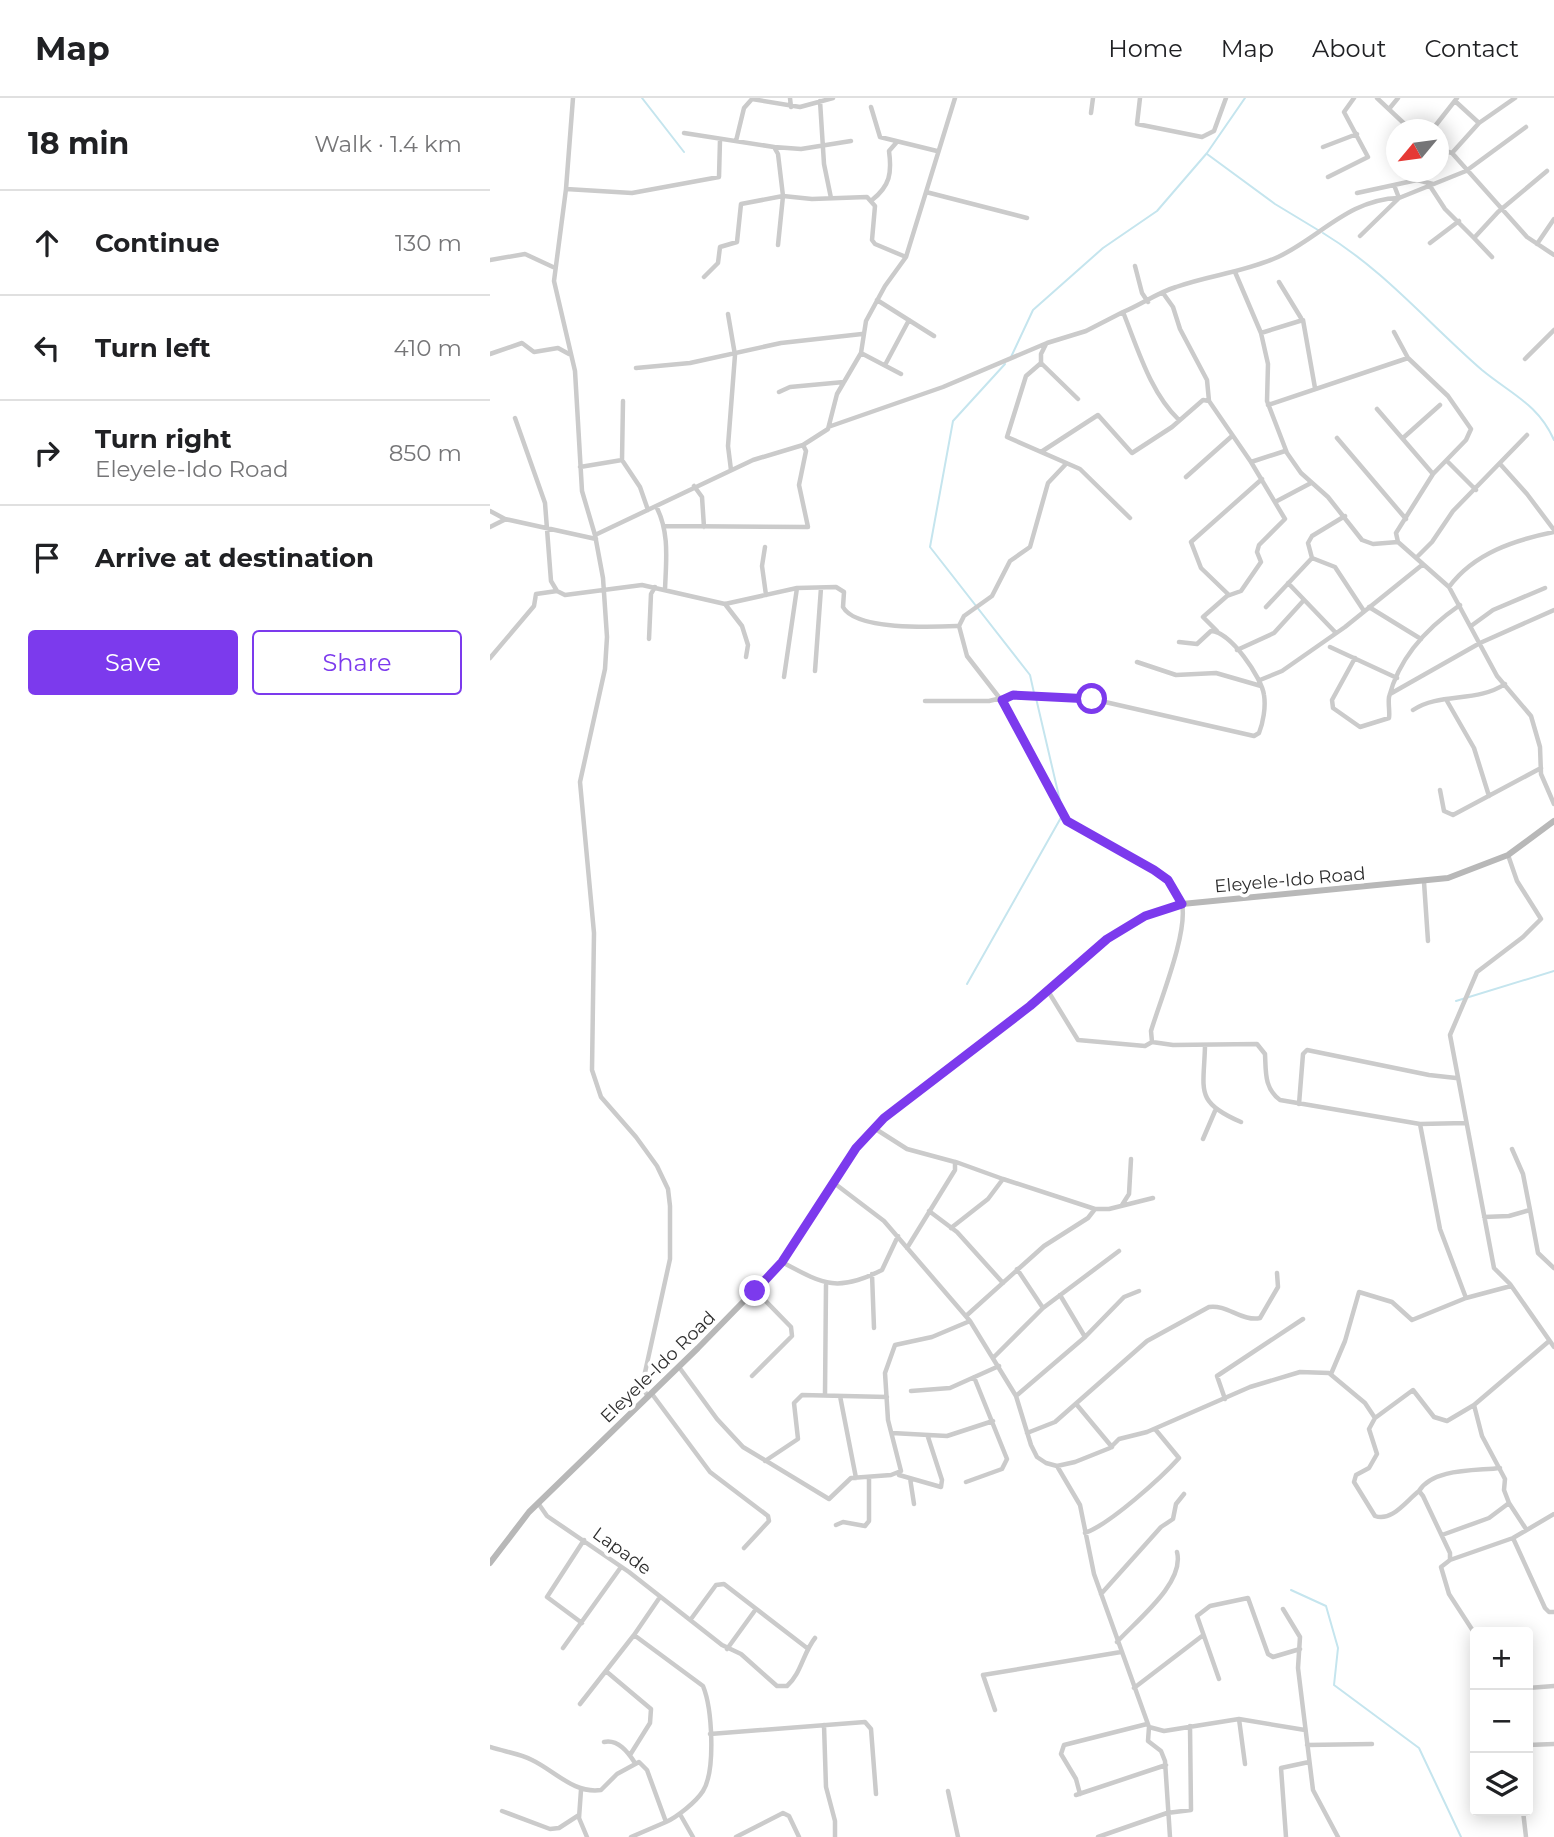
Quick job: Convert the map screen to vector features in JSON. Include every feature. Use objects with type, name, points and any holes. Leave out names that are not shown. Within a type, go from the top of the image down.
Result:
[{"type":"main road","name":"Eleyele-Ido Road","points":[[490,1563],[538,1503],[782,1262],[856,1148],[874,1128],[1048,991],[1118,931],[1145,916],[1182,904],[1424,882],[1466,873],[1508,855],[1554,821]]},
{"type":"street","points":[[573,98],[566,189],[554,281],[575,371],[582,491],[595,537],[604,590],[607,652],[580,782],[594,933],[592,1070],[601,1097],[646,1149],[663,1178],[670,1198],[670,1259],[642,1386],[710,1472],[768,1517],[769,1521],[744,1548]]},
{"type":"street","points":[[790,98],[791,107]]},
{"type":"street","points":[[737,141],[745,100],[791,107],[833,98]]},
{"type":"street","points":[[830,426],[832,411],[861,353],[862,334],[877,300],[906,257],[955,98]]},
{"type":"street","points":[[1091,113],[1093,98]]},
{"type":"street","points":[[1140,98],[1137,124],[1202,137],[1214,131],[1226,98]]},
{"type":"street","points":[[1328,177],[1368,157],[1344,112],[1354,98]]},
{"type":"street","points":[[1377,98],[1399,119]]},
{"type":"street","points":[[1388,109],[1398,98]]},
{"type":"street","points":[[1452,153],[1479,123],[1515,98]]},
{"type":"street","points":[[1441,119],[1456,100],[1479,123]]},
{"type":"street","points":[[820,101],[831,198]]},
{"type":"street","points":[[871,107],[880,137],[937,151]]},
{"type":"street","points":[[490,511],[505,519],[595,537],[694,486],[803,445],[830,426],[943,387],[1047,343],[1086,331],[1163,293],[1224,272],[1235,272],[1309,241],[1313,233],[1378,198],[1399,198],[1466,171],[1526,127]]},
{"type":"street","points":[[684,133],[800,149],[851,141]]},
{"type":"street","points":[[1323,147],[1357,134]]},
{"type":"street","points":[[566,189],[632,193],[719,177],[720,140]]},
{"type":"street","points":[[872,200],[883,192],[890,179],[890,150],[897,143]]},
{"type":"street","points":[[774,147],[778,154],[783,196],[778,245]]},
{"type":"street","points":[[1449,152],[1537,244],[1554,255]]},
{"type":"street","points":[[1474,238],[1547,171]]},
{"type":"street","points":[[1357,193],[1417,180],[1432,185],[1439,202],[1492,257]]},
{"type":"street","points":[[1394,185],[1399,198]]},
{"type":"street","points":[[566,189],[602,190]]},
{"type":"street","points":[[926,192],[1027,218]]},
{"type":"street","points":[[704,277],[718,263],[720,247],[737,242],[741,204],[783,196],[867,197],[875,206],[872,240],[875,244],[906,257]]},
{"type":"street","points":[[1360,236],[1399,198]]},
{"type":"street","points":[[1537,244],[1554,219]]},
{"type":"street","points":[[1430,243],[1459,221]]},
{"type":"street","points":[[490,260],[525,254],[554,267]]},
{"type":"street","points":[[1135,266],[1142,293],[1148,302]]},
{"type":"street","points":[[1235,272],[1261,333],[1268,364],[1268,405],[1287,453],[1311,483],[1368,543],[1398,542]]},
{"type":"street","points":[[1279,282],[1302,319],[1315,388]]},
{"type":"street","points":[[926,701],[1002,700],[1013,695],[1092,699],[1254,736],[1259,733],[1265,699],[1260,680],[1229,638],[1203,617],[1229,595],[1241,591],[1260,564],[1259,545],[1285,519],[1277,501],[1209,401],[1206,380],[1178,325],[1173,307],[1163,293]]},
{"type":"street","points":[[877,300],[934,335]]},
{"type":"street","points":[[1123,312],[1149,375],[1168,408],[1179,420]]},
{"type":"street","points":[[728,314],[735,355],[728,446],[731,470]]},
{"type":"street","points":[[1261,333],[1302,319]]},
{"type":"street","points":[[885,365],[909,320]]},
{"type":"street","points":[[1525,359],[1554,330]]},
{"type":"street","points":[[1394,332],[1408,358],[1448,396],[1471,426],[1466,440],[1433,474],[1396,533],[1398,542],[1450,587],[1505,684],[1523,705],[1535,725],[1541,768],[1554,804]]},
{"type":"street","points":[[636,368],[690,363],[781,343],[862,334]]},
{"type":"street","points":[[490,354],[522,343],[534,352],[558,348],[570,355]]},
{"type":"street","points":[[1047,343],[1041,354],[1041,363],[1078,399]]},
{"type":"street","points":[[861,353],[901,374]]},
{"type":"street","points":[[1268,405],[1408,358]]},
{"type":"street","points":[[1041,363],[1026,376],[1006,436],[1065,465],[1080,468],[1130,518]]},
{"type":"street","points":[[779,392],[790,387],[845,382]]},
{"type":"street","points":[[1041,452],[1095,416],[1100,416],[1132,453],[1203,400],[1209,401]]},
{"type":"street","points":[[623,401],[622,460],[640,487],[648,510]]},
{"type":"street","points":[[1403,438],[1440,405]]},
{"type":"street","points":[[1377,409],[1433,474]]},
{"type":"street","points":[[516,418],[545,502],[551,581],[557,591],[565,595],[642,585],[725,604],[797,589],[841,588],[846,611],[880,623],[908,627],[959,626]]},
{"type":"street","points":[[1416,558],[1433,542],[1453,511],[1501,465],[1527,435]]},
{"type":"street","points":[[1186,477],[1231,436]]},
{"type":"street","points":[[1337,438],[1406,519]]},
{"type":"street","points":[[665,526],[808,527],[799,485],[806,451],[803,445]]},
{"type":"street","points":[[1251,462],[1282,450],[1287,453]]},
{"type":"street","points":[[580,467],[622,460]]},
{"type":"street","points":[[1447,461],[1476,489]]},
{"type":"street","points":[[1065,465],[1048,483],[1030,547],[1010,561],[992,596],[964,616],[959,626],[967,656],[1002,700],[1067,821],[1168,880],[1182,904],[1181,932],[1151,1031],[1152,1042]]},
{"type":"street","points":[[1450,587],[1467,567],[1506,544],[1554,531],[1528,494],[1501,465]]},
{"type":"street","points":[[1229,595],[1201,568],[1191,542],[1262,479]]},
{"type":"street","points":[[1277,501],[1311,483]]},
{"type":"street","points":[[694,486],[702,497],[704,527]]},
{"type":"street","points":[[656,506],[665,526],[665,590]]},
{"type":"street","points":[[1312,558],[1309,541],[1345,516]]},
{"type":"street","points":[[490,527],[505,519]]},
{"type":"street","points":[[765,547],[762,566],[766,595]]},
{"type":"street","points":[[1266,607],[1312,558]]},
{"type":"street","points":[[1312,558],[1335,567],[1364,611]]},
{"type":"street","points":[[1260,680],[1282,671],[1336,633],[1422,565]]},
{"type":"street","points":[[1288,583],[1336,633]]},
{"type":"street","points":[[649,639],[651,594],[655,587]]},
{"type":"street","points":[[816,671],[821,588]]},
{"type":"street","points":[[1471,626],[1493,610],[1545,588]]},
{"type":"street","points":[[784,677],[797,589]]},
{"type":"street","points":[[490,659],[534,607],[536,594],[557,591]]},
{"type":"street","points":[[1237,650],[1273,633],[1304,600]]},
{"type":"street","points":[[725,604],[742,626],[748,645],[747,657]]},
{"type":"street","points":[[1355,658],[1332,700],[1333,708],[1356,725],[1365,726],[1389,718],[1390,694],[1421,639],[1460,605]]},
{"type":"street","points":[[1369,607],[1421,639]]},
{"type":"street","points":[[1390,694],[1480,643],[1554,610]]},
{"type":"street","points":[[1179,642],[1197,644],[1211,631],[1217,631]]},
{"type":"street","points":[[1330,647],[1397,678]]},
{"type":"street","points":[[1138,662],[1176,675],[1216,673],[1262,687]]},
{"type":"street","points":[[1413,710],[1432,701],[1447,701],[1494,692],[1505,684]]},
{"type":"street","points":[[1447,701],[1474,748],[1489,796]]},
{"type":"street","points":[[1440,790],[1444,811],[1449,816],[1541,768]]},
{"type":"street","points":[[1508,855],[1517,881],[1541,919],[1523,937],[1477,972],[1450,1035],[1494,1268],[1511,1286],[1554,1347]]},
{"type":"street","points":[[1424,882],[1428,940]]},
{"type":"street","points":[[1048,991],[1078,1040],[1145,1046],[1152,1042],[1261,1046],[1265,1054],[1270,1093],[1280,1100],[1420,1124],[1466,1123]]},
{"type":"street","points":[[1205,1046],[1202,1086],[1215,1111],[1241,1122]]},
{"type":"street","points":[[1299,1104],[1303,1054],[1307,1050],[1429,1075],[1457,1078]]},
{"type":"street","points":[[1203,1139],[1215,1111]]},
{"type":"street","points":[[1420,1124],[1440,1229],[1466,1298]]},
{"type":"street","points":[[874,1128],[906,1149],[956,1162],[1095,1209],[1153,1198]]},
{"type":"street","points":[[1512,1149],[1523,1174],[1538,1253],[1553,1265]]},
{"type":"street","points":[[1122,1206],[1129,1194],[1131,1159]]},
{"type":"street","points":[[907,1248],[955,1170],[956,1162]]},
{"type":"street","points":[[951,1227],[988,1199],[1003,1180]]},
{"type":"street","points":[[833,1182],[884,1221],[968,1318],[1016,1396],[1027,1433],[1038,1457],[1046,1463],[1057,1466],[1075,1462],[1112,1447],[1119,1439],[1155,1429],[1250,1387],[1300,1372],[1331,1374],[1365,1403],[1375,1418]]},
{"type":"street","points":[[897,1474],[901,1467],[892,1433],[886,1367],[895,1345],[932,1337],[968,1318],[1017,1269],[1095,1209]]},
{"type":"street","points":[[1484,1217],[1509,1216],[1530,1210]]},
{"type":"street","points":[[929,1212],[951,1227],[1003,1283]]},
{"type":"street","points":[[782,1262],[826,1285],[883,1269],[898,1236]]},
{"type":"street","points":[[994,1357],[1043,1308],[1119,1251]]},
{"type":"street","points":[[1017,1269],[1043,1308]]},
{"type":"street","points":[[1027,1433],[1049,1426],[1077,1405],[1147,1341],[1209,1307],[1217,1306],[1253,1320],[1260,1318],[1278,1287],[1278,1273]]},
{"type":"street","points":[[872,1274],[874,1328]]},
{"type":"street","points":[[825,1394],[826,1285]]},
{"type":"street","points":[[1331,1374],[1345,1341],[1359,1292],[1392,1302],[1412,1320],[1466,1298],[1511,1286]]},
{"type":"street","points":[[752,1376],[792,1336],[791,1327],[755,1291]]},
{"type":"street","points":[[1016,1396],[1085,1337],[1124,1297],[1139,1291]]},
{"type":"street","points":[[1060,1295],[1085,1337]]},
{"type":"street","points":[[1225,1399],[1217,1376],[1303,1319]]},
{"type":"street","points":[[1500,1468],[1448,1474],[1426,1482],[1388,1518],[1375,1516],[1354,1482],[1356,1475],[1369,1468],[1377,1454],[1369,1429],[1375,1418],[1410,1391],[1429,1412],[1444,1421],[1474,1405],[1548,1342]]},
{"type":"street","points":[[678,1366],[717,1419],[743,1447],[826,1499],[832,1497],[849,1479],[857,1478],[897,1474],[937,1488],[942,1485],[928,1437]]},
{"type":"street","points":[[911,1391],[950,1388],[999,1366]]},
{"type":"street","points":[[967,1482],[1002,1469],[1007,1463],[974,1377]]},
{"type":"street","points":[[765,1461],[798,1439],[796,1399],[803,1395],[887,1396]]},
{"type":"street","points":[[840,1396],[857,1478]]},
{"type":"street","points":[[1077,1405],[1112,1447]]},
{"type":"street","points":[[1474,1405],[1482,1436],[1500,1468],[1509,1503],[1527,1529]]},
{"type":"street","points":[[892,1433],[928,1437],[955,1434],[993,1421]]},
{"type":"street","points":[[1085,1533],[1097,1528],[1155,1482],[1179,1458],[1155,1429]]},
{"type":"street","points":[[1057,1466],[1079,1502],[1101,1594],[1148,1726],[1148,1741],[1163,1752],[1170,1837]]},
{"type":"street","points":[[835,1525],[843,1522],[865,1526],[869,1521],[869,1478]]},
{"type":"street","points":[[910,1478],[914,1504]]},
{"type":"street","points":[[1419,1491],[1442,1535],[1450,1560]]},
{"type":"street","points":[[1101,1594],[1161,1527],[1173,1519],[1176,1504],[1184,1494]]},
{"type":"street","name":"Lapade","points":[[538,1503],[547,1516],[621,1567],[727,1649],[741,1654],[781,1687],[793,1681],[807,1648]]},
{"type":"street","points":[[1442,1535],[1489,1518],[1509,1503]]},
{"type":"street","points":[[1471,1627],[1443,1580],[1441,1567],[1450,1560],[1513,1538],[1554,1514]]},
{"type":"street","points":[[1513,1538],[1545,1608],[1554,1612]]},
{"type":"street","points":[[582,1623],[547,1597],[584,1540]]},
{"type":"street","points":[[1118,1642],[1173,1579],[1180,1564],[1177,1552]]},
{"type":"street","points":[[563,1648],[621,1567]]},
{"type":"street","points":[[691,1619],[720,1583],[807,1648],[815,1638]]},
{"type":"street","points":[[580,1704],[592,1685],[607,1672],[660,1597]]},
{"type":"street","points":[[1219,1679],[1202,1636],[1198,1612],[1245,1597],[1252,1606],[1268,1654],[1273,1657],[1300,1649]]},
{"type":"street","points":[[727,1649],[756,1609]]},
{"type":"street","points":[[1283,1609],[1300,1637],[1298,1668],[1313,1790],[1338,1837]]},
{"type":"street","points":[[631,1837],[681,1816],[704,1789],[710,1767],[710,1734],[703,1686],[634,1635]]},
{"type":"street","points":[[1134,1688],[1202,1636]]},
{"type":"street","points":[[995,1710],[983,1675],[1121,1652]]},
{"type":"street","points":[[607,1672],[651,1709],[650,1723],[630,1755]]},
{"type":"street","points":[[1533,1688],[1554,1686]]},
{"type":"street","points":[[1166,1765],[1078,1795],[1076,1779],[1061,1754],[1064,1745],[1069,1742],[1148,1726],[1164,1731],[1239,1719],[1305,1730]]},
{"type":"street","points":[[1239,1719],[1245,1764]]},
{"type":"street","points":[[710,1734],[865,1722],[870,1726],[876,1794]]},
{"type":"street","points":[[824,1726],[826,1787],[835,1821],[835,1837]]},
{"type":"street","points":[[1098,1837],[1167,1813],[1189,1811],[1190,1726]]},
{"type":"street","points":[[604,1742],[612,1742],[630,1755],[635,1763]]},
{"type":"street","points":[[1307,1745],[1372,1744]]},
{"type":"street","points":[[1533,1745],[1554,1744]]},
{"type":"street","points":[[490,1747],[515,1752],[533,1760],[581,1790],[601,1790],[617,1774],[635,1763],[641,1763],[647,1770],[666,1822]]},
{"type":"street","points":[[1286,1837],[1281,1768],[1309,1762]]},
{"type":"street","points":[[581,1790],[579,1815],[587,1837]]},
{"type":"street","points":[[948,1791],[958,1837]]},
{"type":"street","points":[[502,1811],[550,1829],[559,1828],[579,1815]]},
{"type":"street","points":[[736,1837],[783,1813],[789,1816],[799,1837]]},
{"type":"street","points":[[681,1816],[693,1837]]},
{"type":"street","points":[[1523,1816],[1525,1837]]},
{"type":"waterway","points":[[642,98],[684,152]]},
{"type":"waterway","points":[[1011,357],[1033,310],[1103,248],[1157,211],[1207,153],[1245,98]]},
{"type":"waterway","points":[[1207,154],[1275,204],[1318,230]]},
{"type":"waterway","points":[[1323,233],[1366,263],[1482,370],[1532,408],[1554,440]]},
{"type":"waterway","points":[[1005,364],[953,421],[930,547],[1030,675],[1034,693]]},
{"type":"waterway","points":[[1036,698],[1061,805]]},
{"type":"waterway","points":[[967,984],[1063,814]]},
{"type":"waterway","points":[[1456,1001],[1554,971]]},
{"type":"waterway","points":[[1291,1590],[1326,1606],[1338,1648],[1334,1685],[1419,1748],[1461,1837]]},
{"type":"route","points":[[755,1291],[782,1262],[856,1148],[884,1118],[1030,1006],[1107,939],[1145,916],[1182,904],[1168,880],[1121,849],[1067,821],[1002,700],[1013,695],[1092,699]]}]
